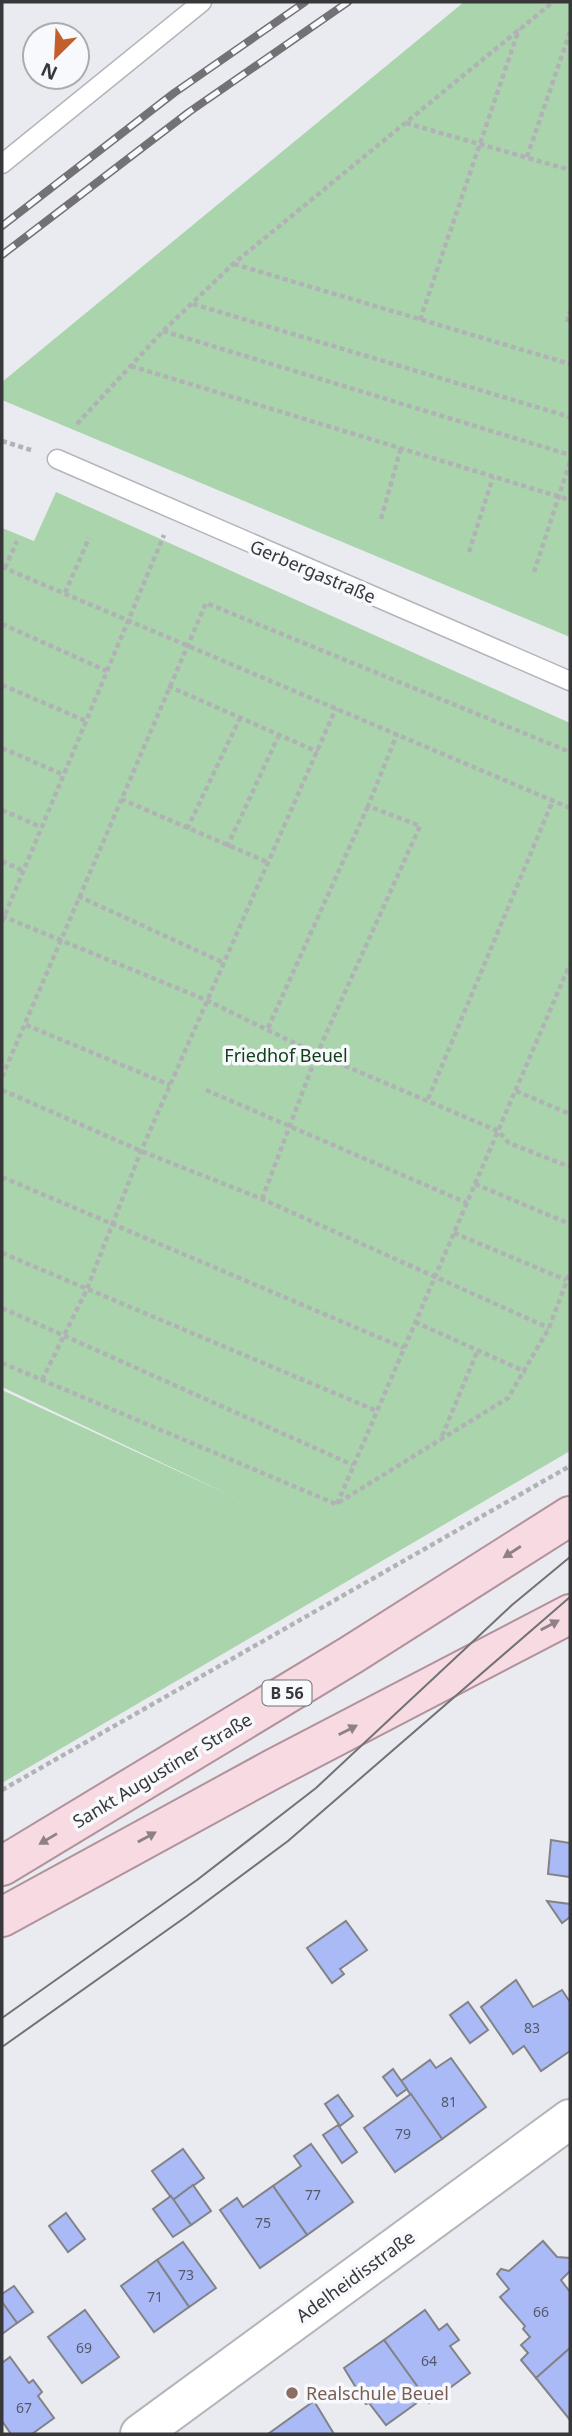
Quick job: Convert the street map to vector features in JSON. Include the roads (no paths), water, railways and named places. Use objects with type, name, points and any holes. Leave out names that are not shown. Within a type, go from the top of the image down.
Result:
[{"type":"main road","name":"Sankt Augustiner Straße","points":[[2,1866],[351,1655],[570,1516]]},
{"type":"main road","points":[[2,1917],[273,1769],[570,1614]]},
{"type":"street","name":"Adelheidisstraße","points":[[140,2434],[570,2119]]},
{"type":"lane","points":[[2,164],[202,2]]},
{"type":"lane","name":"Gerbergastraße","points":[[57,459],[173,512],[570,681]]},
{"type":"tram line","points":[[2,2018],[197,1880],[316,1788],[512,1605],[570,1557]]},
{"type":"tram line","points":[[2,2047],[288,1841],[570,1597]]},
{"type":"railway","points":[[2,226],[174,93],[305,2]]},
{"type":"railway","points":[[2,255],[189,112],[348,2]]},
{"type":"place","name":"Realschule Beuel","points":[[292,2393]]},
{"type":"park label","name":"Friedhof Beuel","points":[[286,1055]]}]
